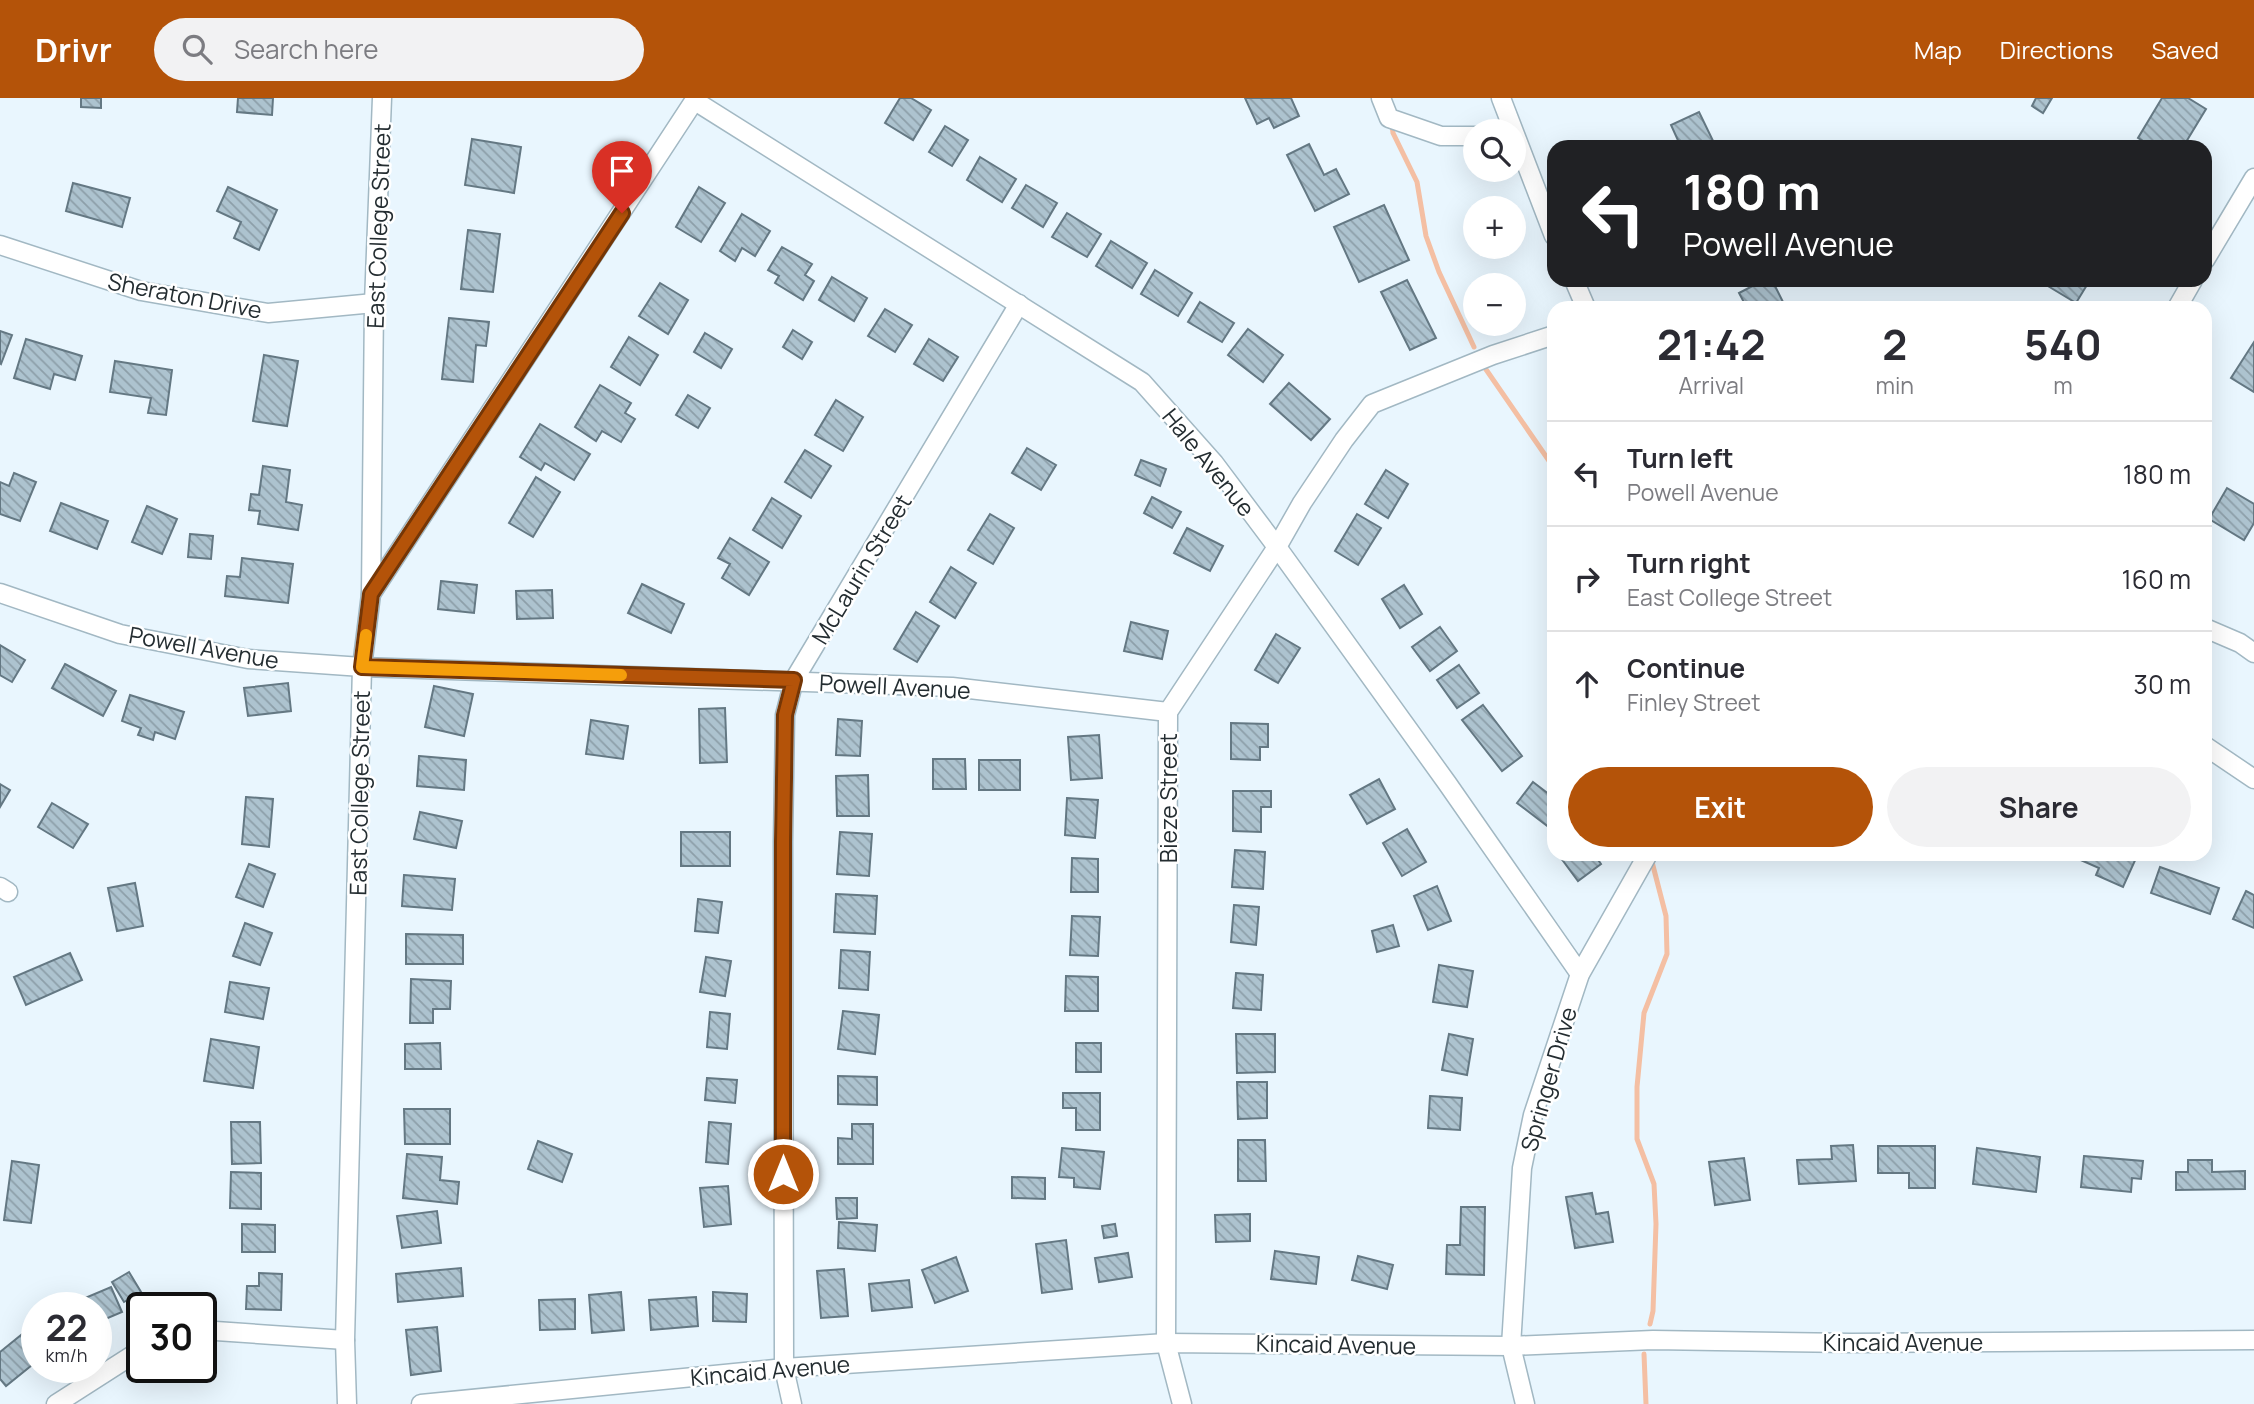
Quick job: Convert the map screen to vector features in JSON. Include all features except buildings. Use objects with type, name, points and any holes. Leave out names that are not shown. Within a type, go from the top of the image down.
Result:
[{"type":"street","name":"East College Street","points":[[348,1404],[345,1340],[362,667],[371,594],[374,303],[382,98]]},
{"type":"street","points":[[1381,98],[1389,118],[1441,136],[1463,136]]},
{"type":"street","points":[[1501,98],[1509,119]]},
{"type":"street","points":[[371,594],[696,99]]},
{"type":"street","name":"Hale Avenue","points":[[696,99],[1142,382],[1214,463],[1277,547],[1580,974]]},
{"type":"street","points":[[1526,163],[1547,218]]},
{"type":"street","points":[[2212,248],[2254,178]]},
{"type":"street","name":"Sheraton Drive","points":[[0,244],[141,291],[268,313],[374,303]]},
{"type":"street","name":"McLaurin Street","points":[[792,1404],[784,1368],[785,715],[794,680],[1020,304]]},
{"type":"street","name":"Bieze Street","points":[[1182,1404],[1166,1343],[1168,712],[1277,547],[1316,482],[1371,404],[1480,360],[1547,337]]},
{"type":"street","name":"Powell Avenue","points":[[0,593],[133,636],[247,659],[362,667],[952,687],[1168,712]]},
{"type":"street","points":[[2212,631],[2240,643],[2254,653]]},
{"type":"street","points":[[2212,751],[2254,779]]},
{"type":"street","name":"Springer Drive","points":[[1525,1404],[1511,1346],[1522,1168],[1539,1095],[1580,974],[1644,861]]},
{"type":"street","points":[[217,1331],[345,1340]]},
{"type":"street","name":"Kincaid Avenue","points":[[421,1404],[784,1368],[1166,1343],[1511,1346],[1653,1340],[1850,1343],[2254,1340]]},
{"type":"street","points":[[56,1404],[126,1359]]},
{"type":"waterway","points":[[1392,125],[1393,133],[1417,182],[1426,236],[1439,272],[1474,347]]},
{"type":"waterway","points":[[1485,368],[1547,458]]},
{"type":"waterway","points":[[1650,1324],[1653,1311],[1656,1224],[1654,1184],[1637,1139],[1637,1087],[1644,1013],[1667,954],[1666,916],[1652,861]]},
{"type":"waterway","points":[[1644,1354],[1646,1404]]},
{"type":"slow traffic","points":[[366,635],[362,667],[621,675]]},
{"type":"route","points":[[622,213],[371,594],[362,667],[794,680],[785,715],[783,1174]]}]
